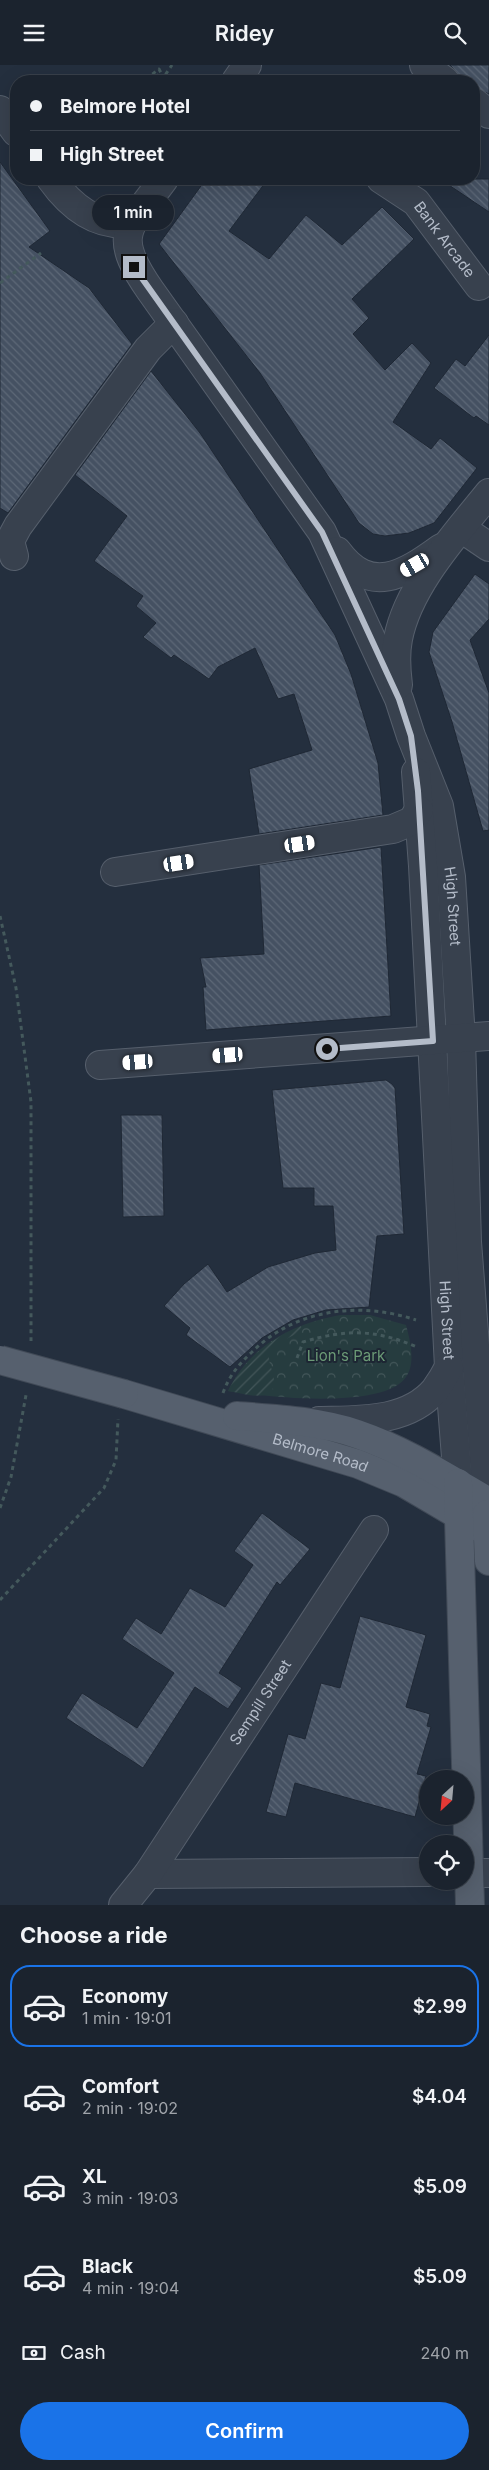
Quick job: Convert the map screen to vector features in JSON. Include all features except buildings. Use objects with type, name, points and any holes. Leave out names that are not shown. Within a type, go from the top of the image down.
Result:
[{"type":"main road","name":"Belmore Road","points":[[0,1360],[122,1403],[173,1410],[295,1421],[356,1433],[387,1445],[488,1501]]},
{"type":"main road","name":"Belmore Road","points":[[173,1410],[358,1464],[404,1483],[458,1517],[488,1533]]},
{"type":"main road","name":"High Street","points":[[458,1483],[472,1835]]},
{"type":"main road","name":"High Street","points":[[488,1501],[489,1561]]},
{"type":"main road","name":"High Street","points":[[470,1905],[472,1890]]},
{"type":"street","points":[[424,65],[437,75]]},
{"type":"street","points":[[0,110],[10,124]]},
{"type":"street","points":[[56,185],[84,213],[106,223],[132,223],[160,185]]},
{"type":"street","name":"Bank Arcade","points":[[390,185],[416,202],[479,286]]},
{"type":"street","name":"High Street","points":[[132,223],[126,243],[130,258],[322,532],[399,699],[411,736],[439,806],[451,877],[461,1039],[449,1367],[458,1483]]},
{"type":"street","points":[[14,556],[10,541],[18,526],[148,349],[174,323]]},
{"type":"street","points":[[399,699],[395,657],[403,619],[422,584],[455,535],[489,493]]},
{"type":"street","points":[[322,532],[352,569],[378,578],[392,577],[405,571],[455,535]]},
{"type":"street","points":[[455,535],[489,547]]},
{"type":"street","name":"High Street","points":[[411,736],[419,810],[433,1041],[455,1243],[482,1340],[488,1501]]},
{"type":"street","points":[[116,872],[393,829],[412,821],[419,810]]},
{"type":"street","points":[[100,1065],[489,1036]]},
{"type":"street","points":[[295,1421],[354,1420],[396,1415],[427,1397],[435,1390],[449,1367]]},
{"type":"street","name":"Sempill Street","points":[[123,1905],[148,1874],[374,1530]]},
{"type":"street","points":[[148,1874],[419,1872]]},
{"type":"path","points":[[151,75],[159,69],[161,73],[158,75]]},
{"type":"path","points":[[0,283],[41,253]]},
{"type":"path","points":[[0,916],[16,988],[31,1102],[31,1343]]},
{"type":"path","points":[[222,1396],[234,1372],[258,1346],[286,1327],[302,1320],[319,1314],[379,1310],[416,1320]]},
{"type":"path","points":[[297,1358],[303,1342],[349,1331],[386,1335],[417,1347]]},
{"type":"path","points":[[0,1508],[11,1477],[27,1391]]},
{"type":"path","points":[[0,1600],[48,1551],[104,1488],[116,1460],[122,1403]]},
{"type":"green space","name":"Lion's Park","points":[[341,1315],[370,1315],[406,1325],[410,1344],[411,1365],[406,1377],[394,1387],[374,1394],[350,1398],[295,1398],[228,1391],[248,1361],[275,1339],[290,1330]]},
{"type":"green space","points":[[301,1326],[302,1331],[274,1345],[269,1354],[274,1381],[273,1388],[269,1393],[257,1396],[228,1391],[242,1369],[258,1352],[289,1331]]},
{"type":"route","points":[[134,267],[322,532],[364,619],[399,699],[411,736],[418,791],[429,1001],[433,1041],[327,1049]]}]
